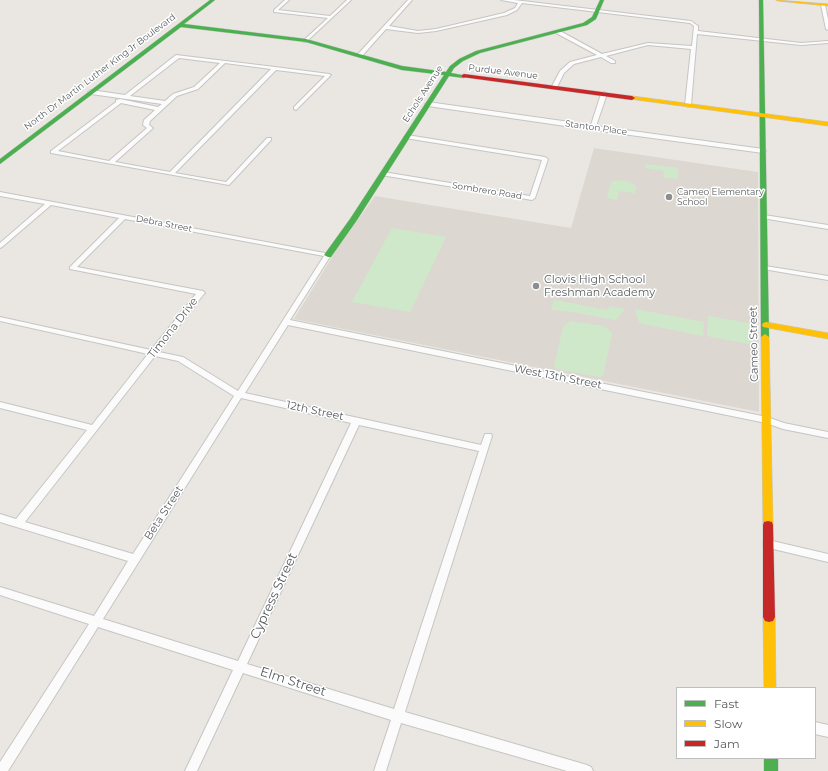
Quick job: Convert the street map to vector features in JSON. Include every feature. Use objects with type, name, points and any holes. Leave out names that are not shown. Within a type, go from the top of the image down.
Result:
[{"type":"street","name":"North Dr Martin Luther King Jr Boulevard","points":[[0,162],[213,0]]},
{"type":"street","points":[[287,0],[275,11],[331,17]]},
{"type":"street","points":[[306,41],[349,0]]},
{"type":"street","points":[[360,55],[410,0]]},
{"type":"street","points":[[503,0],[685,20],[696,26],[688,105]]},
{"type":"street","name":"Echols Avenue","points":[[328,255],[354,220],[447,75],[461,60],[478,52],[585,24],[594,18],[602,0]]},
{"type":"street","name":"Cameo Street","points":[[761,0],[770,687]]},
{"type":"street","points":[[778,0],[826,5],[828,29]]},
{"type":"street","points":[[385,27],[418,32],[505,14],[516,9],[520,2]]},
{"type":"street","points":[[461,20],[466,23]]},
{"type":"street","name":"Purdue Avenue","points":[[179,25],[306,41],[402,68],[447,75],[828,124]]},
{"type":"street","points":[[558,32],[613,62]]},
{"type":"street","points":[[695,32],[801,44],[828,42]]},
{"type":"street","points":[[554,88],[562,72],[572,63],[653,44],[693,48]]},
{"type":"street","points":[[126,97],[178,56],[329,75],[296,108]]},
{"type":"street","points":[[110,163],[150,128],[146,125],[147,120],[174,95],[196,88],[224,62]]},
{"type":"street","points":[[171,174],[275,68]]},
{"type":"street","points":[[88,94],[126,97],[165,103]]},
{"type":"street","points":[[88,94],[120,102],[159,109]]},
{"type":"street","points":[[593,128],[604,94]]},
{"type":"street","points":[[120,102],[53,152],[226,184],[269,139]]},
{"type":"street","name":"Stanton Place","points":[[428,104],[763,151]]},
{"type":"street","name":"Sombrero Road","points":[[383,174],[532,198],[545,159],[407,136]]},
{"type":"street","name":"Debra Street","points":[[0,194],[328,255]]},
{"type":"street","points":[[0,246],[50,203]]},
{"type":"street","name":"Timona Drive","points":[[18,523],[201,293],[72,268],[124,217]]},
{"type":"street","points":[[764,217],[828,227]]},
{"type":"street","name":"Beta Street","points":[[1,771],[94,621],[328,255]]},
{"type":"street","points":[[765,268],[828,278]]},
{"type":"street","name":"12th Street","points":[[0,319],[180,359],[239,395],[484,449]]},
{"type":"street","name":"West 13th Street","points":[[286,322],[767,420],[783,426],[828,435]]},
{"type":"street","points":[[766,325],[828,336]]},
{"type":"street","points":[[0,405],[93,428]]},
{"type":"street","name":"Cypress Street","points":[[191,771],[242,666],[357,420]]},
{"type":"street","points":[[380,771],[488,436]]},
{"type":"street","points":[[0,518],[134,559]]},
{"type":"street","points":[[768,544],[828,558]]},
{"type":"street","name":"Elm Street","points":[[0,591],[397,716],[571,769],[587,771]]},
{"type":"street","points":[[816,728],[828,731]]},
{"type":"street","points":[[771,759],[771,771]]},
{"type":"shaded area","name":"Clovis High School Freshman Academy","points":[[594,148],[758,172],[759,412],[294,319],[337,249],[375,196],[571,228]]},
{"type":"green space","points":[[646,164],[678,168],[677,179],[663,177],[664,171],[645,168]]},
{"type":"green space","points":[[619,180],[629,182],[636,186],[635,193],[619,191],[617,200],[607,198],[611,182]]},
{"type":"green space","points":[[392,228],[446,237],[410,312],[352,302]]},
{"type":"green space","points":[[554,300],[608,310],[609,306],[625,309],[616,320],[567,311],[551,310]]},
{"type":"green space","points":[[635,309],[704,322],[703,336],[639,323]]},
{"type":"green space","points":[[708,316],[754,324],[754,345],[707,336]]},
{"type":"green space","points":[[570,321],[604,326],[612,333],[603,376],[599,377],[557,369],[554,367],[563,327]]},
{"type":"traffic: fast","points":[[0,162],[213,0]]},
{"type":"traffic: fast","points":[[328,255],[353,220],[452,67],[461,60],[478,52],[585,24],[594,18],[602,0]]},
{"type":"traffic: fast","points":[[761,0],[765,337]]},
{"type":"traffic: fast","points":[[179,25],[306,41],[402,68],[464,76]]},
{"type":"traffic: fast","points":[[771,759],[771,771]]},
{"type":"traffic: slow","points":[[778,0],[828,5]]},
{"type":"traffic: slow","points":[[632,98],[828,124]]},
{"type":"traffic: slow","points":[[766,325],[828,336]]},
{"type":"traffic: slow","points":[[765,337],[768,525]]},
{"type":"traffic: slow","points":[[769,617],[770,687]]},
{"type":"traffic: jam","points":[[464,76],[632,98]]},
{"type":"traffic: jam","points":[[768,525],[769,617]]},
{"type":"place","name":"Cameo Elementary School","points":[[669,197]]},
{"type":"place","name":"Clovis High School Freshman Academy","points":[[536,286]]}]
